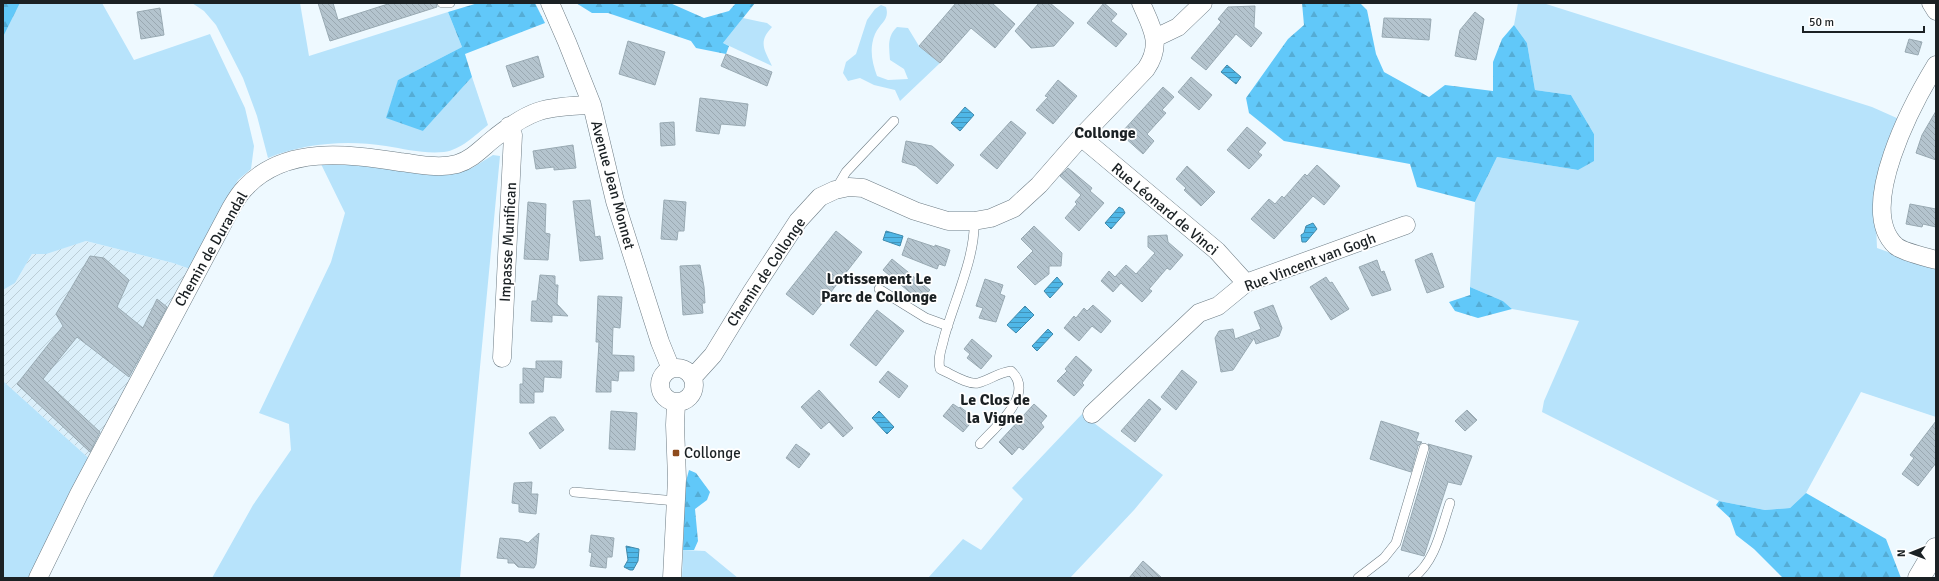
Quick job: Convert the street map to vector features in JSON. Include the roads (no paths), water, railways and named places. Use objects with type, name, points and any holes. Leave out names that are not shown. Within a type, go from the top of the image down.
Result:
[{"type":"main road","points":[[1919,578],[1936,548]]},
{"type":"street","name":"Avenue Jean Monnet","points":[[550,3],[592,105],[615,201],[660,342],[671,370]]},
{"type":"street","name":"Chemin de Collonge","points":[[692,377],[713,355],[755,286],[798,221],[820,197],[835,190],[849,187],[863,188],[931,216],[948,221],[974,221],[990,218],[1014,208],[1039,185],[1081,137],[1146,70],[1155,53],[1155,38],[1141,3]]},
{"type":"street","points":[[1155,38],[1178,27],[1202,3]]},
{"type":"street","points":[[1931,3],[1936,11]]},
{"type":"street","points":[[1936,65],[1911,108],[1898,140],[1885,186],[1882,209],[1883,226],[1889,238],[1897,247],[1936,260]]},
{"type":"street","name":"Chemin de Durandal","points":[[38,578],[80,494],[198,268],[231,208],[244,188],[259,175],[273,167],[294,159],[318,155],[343,154],[436,166],[458,164],[473,156],[510,126],[526,116],[546,108],[592,105]]},
{"type":"street","name":"Impasse Munifican","points":[[502,358],[513,135],[510,126]]},
{"type":"street","name":"Rue Léonard de Vinci","points":[[1081,137],[1217,251],[1246,283]]},
{"type":"street","name":"Rue Vincent van Gogh","points":[[1092,414],[1199,313],[1218,306],[1246,283],[1406,225]]},
{"type":"street","points":[[679,368],[687,371],[692,377],[694,386],[692,395],[685,401],[676,403],[668,400],[662,393],[660,384],[664,375],[671,370],[679,368]]},
{"type":"street","points":[[672,578],[676,501],[676,403]]},
{"type":"lane","points":[[442,3],[450,3]]},
{"type":"lane","points":[[835,190],[846,172],[894,121]]},
{"type":"lane","points":[[974,221],[974,243],[938,362],[940,369],[971,383],[978,383],[1000,372],[1011,371],[1017,377],[1020,385],[1019,396],[1014,405],[980,444]]},
{"type":"lane","points":[[879,289],[926,318],[948,326]]},
{"type":"lane","points":[[1358,578],[1384,558],[1396,543],[1424,448]]},
{"type":"lane","points":[[574,492],[676,501]]},
{"type":"lane","points":[[1413,578],[1424,568],[1434,551],[1450,503]]},
{"type":"place","name":"Collonge","points":[[676,453]]},
{"type":"district","name":"Collonge","points":[[1105,133]]},
{"type":"district","name":"Lotissement Le Parc de Collonge","points":[[879,288]]},
{"type":"district","name":"Le Clos de la Vigne","points":[[995,409]]}]
